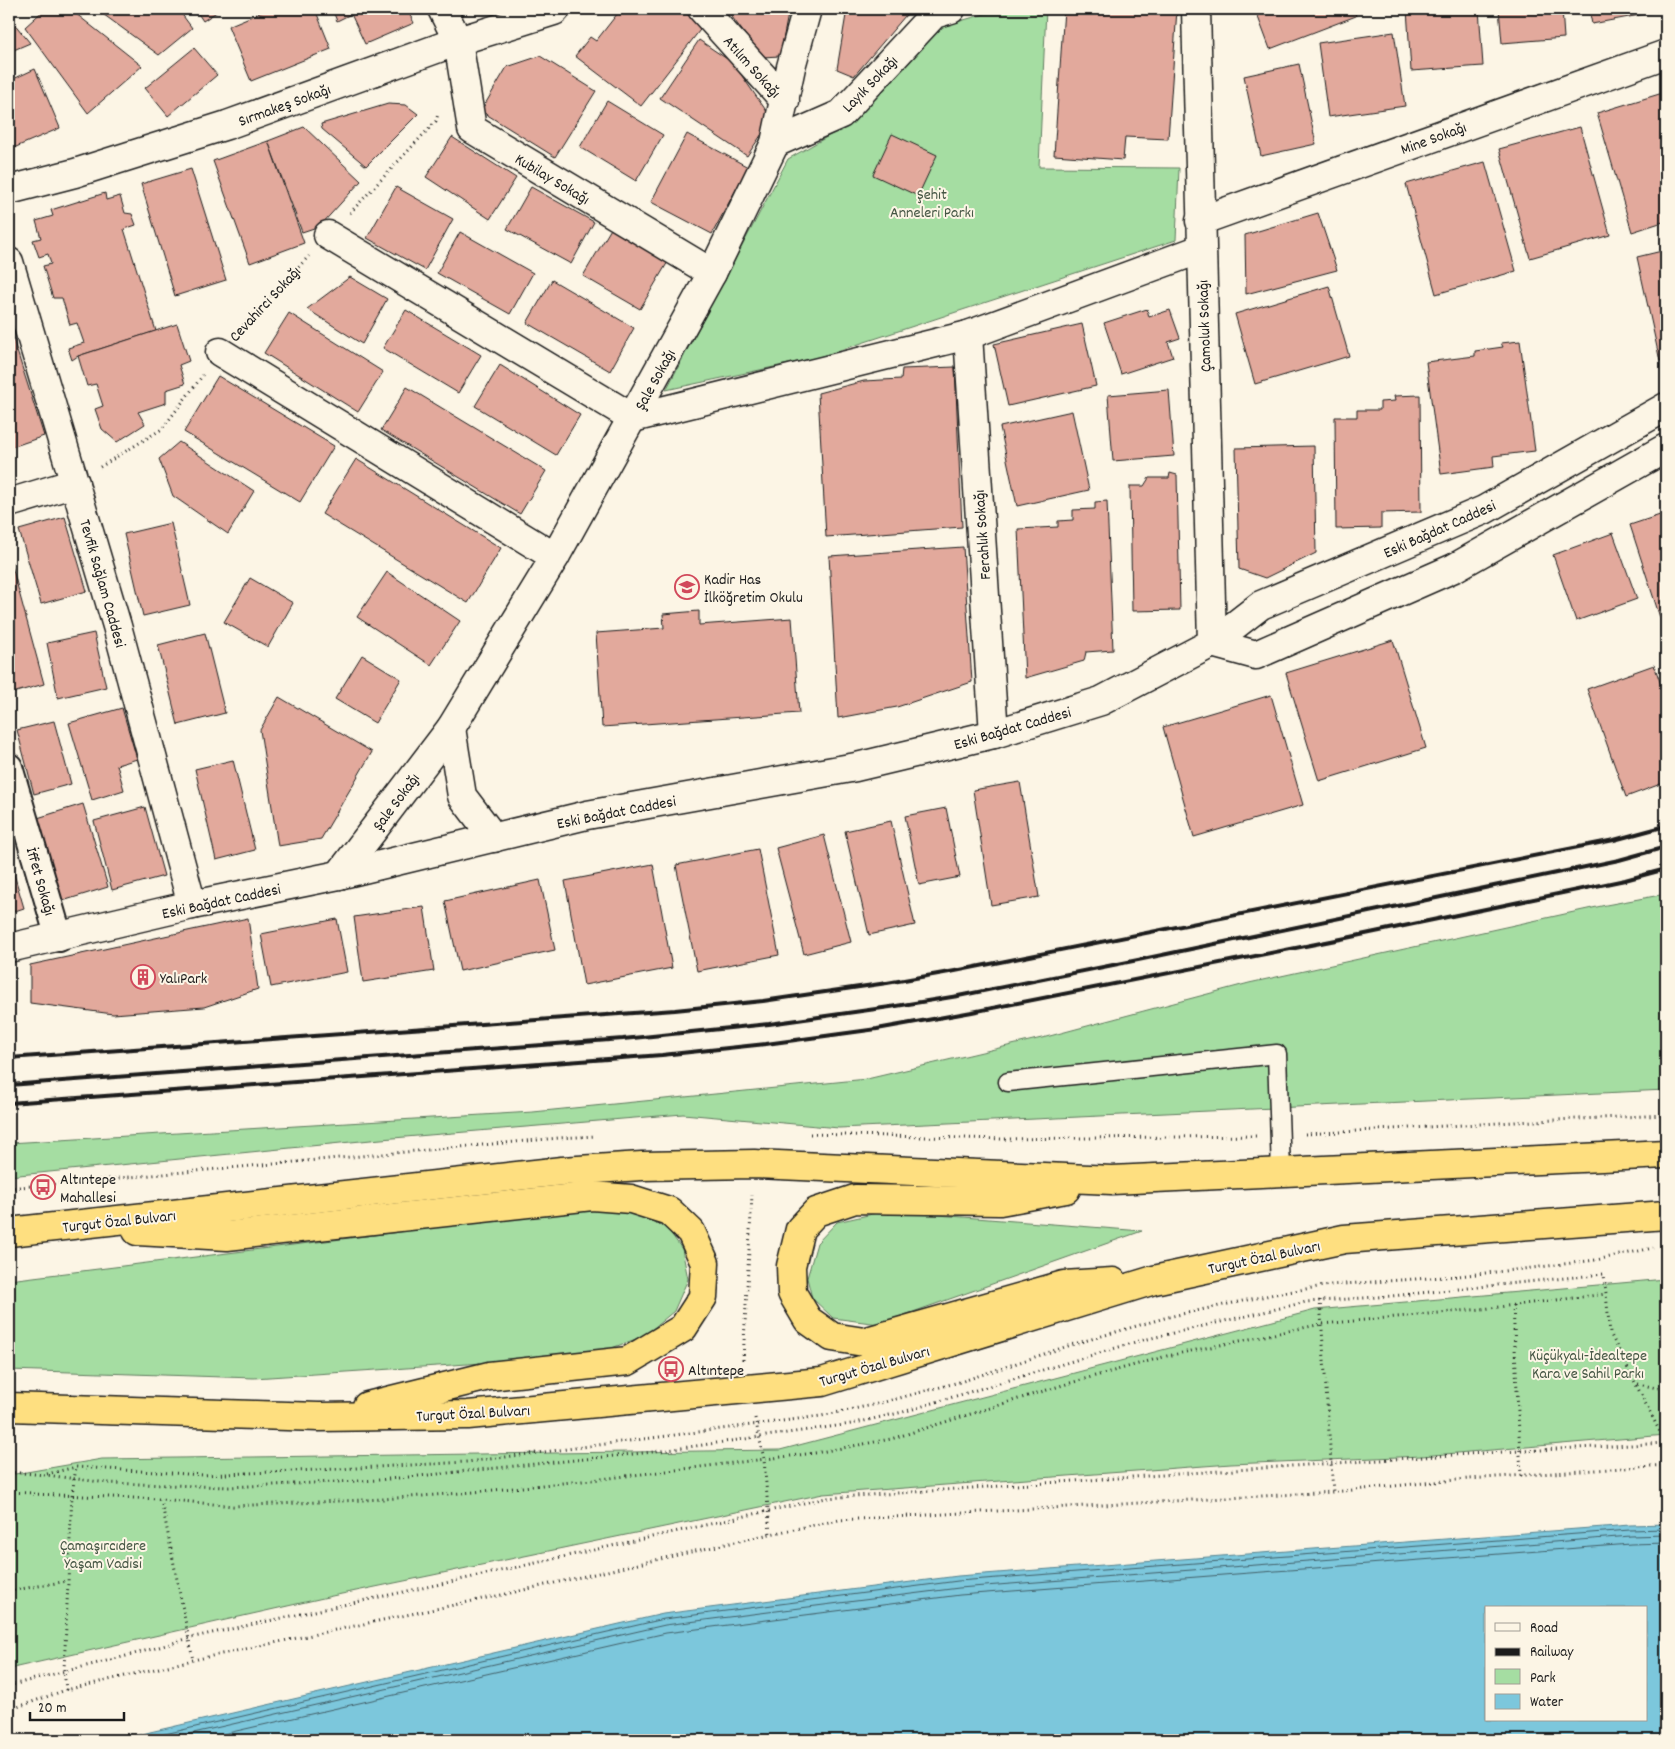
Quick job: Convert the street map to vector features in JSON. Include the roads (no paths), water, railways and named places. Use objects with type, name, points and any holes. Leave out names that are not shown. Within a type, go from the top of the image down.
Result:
[{"type":"highway","name":"Turgut Özal Bulvarı","points":[[9,1232],[562,1171],[642,1166],[754,1164],[1112,1180],[1666,1154]]},
{"type":"highway","points":[[1112,1180],[1000,1201],[855,1199],[816,1212],[800,1229],[791,1266],[792,1293],[808,1320],[832,1338],[864,1342],[1064,1285],[1154,1280]]},
{"type":"highway","points":[[60,1226],[227,1236],[592,1196],[631,1199],[669,1211],[691,1232],[706,1263],[703,1297],[683,1328],[628,1361],[489,1376],[319,1418]]},
{"type":"highway","name":"Turgut Özal Bulvarı","points":[[9,1407],[319,1418],[468,1415],[822,1382],[1154,1280],[1344,1239],[1666,1215]]},
{"type":"street","points":[[442,9],[458,41]]},
{"type":"street","name":"Sırmakeş Sokağı","points":[[9,190],[75,173],[227,125],[458,41],[546,14],[556,9]]},
{"type":"street","name":"Atılım Sokağı","points":[[702,9],[784,101]]},
{"type":"street","name":"Şale Sokağı","points":[[339,874],[451,728],[555,556],[712,273],[776,143],[791,67],[807,9]]},
{"type":"street","name":"Layık Sokağı","points":[[776,143],[841,114],[934,14],[951,9]]},
{"type":"street","name":"Çamoluk Sokağı","points":[[1196,9],[1212,644]]},
{"type":"street","name":"Kubilay Sokağı","points":[[458,41],[472,130],[712,273]]},
{"type":"street","name":"Mine Sokağı","points":[[1200,221],[1666,54]]},
{"type":"street","points":[[328,236],[633,418],[968,335],[1201,249]]},
{"type":"street","name":"Tevfik Sağlam Caddesi","points":[[9,262],[117,626],[192,905]]},
{"type":"street","name":"Ferahlık Sokağı","points":[[968,335],[994,734]]},
{"type":"street","points":[[220,352],[555,556]]},
{"type":"street","name":"Eski Bağdat Caddesi","points":[[9,948],[59,938],[192,905],[339,874],[587,815],[856,767],[994,734],[1100,701],[1212,644],[1261,605],[1484,510],[1666,407]]},
{"type":"street","points":[[1212,644],[1256,655],[1454,568],[1666,448]]},
{"type":"street","points":[[9,503],[75,483]]},
{"type":"street","points":[[451,728],[462,796],[494,838]]},
{"type":"street","name":"İffet Sokağı","points":[[9,767],[59,938]]},
{"type":"lane","points":[[1008,1082],[1277,1054],[1281,1172]]},
{"type":"water","points":[[1666,1524],[1666,1740],[123,1740],[150,1732],[663,1614],[958,1576],[1630,1525]]},
{"type":"railway","points":[[9,1058],[675,1010],[763,1001],[955,971],[1614,840],[1666,826]]},
{"type":"railway","points":[[9,1085],[623,1039],[769,1024],[890,1007],[958,996],[1138,960],[1619,860],[1666,847]]},
{"type":"railway","points":[[9,1103],[662,1055],[766,1044],[877,1029],[1346,938],[1625,880],[1666,869]]},
{"type":"place","name":"Kadir Has İlköğretim Okulu","points":[[687,587]]},
{"type":"place","name":"YalıPark","points":[[143,977]]},
{"type":"place","name":"Altıntepe Mahallesi","points":[[43,1187]]},
{"type":"place","name":"Altıntepe","points":[[671,1369]]},
{"type":"park label","name":"Şehit Anneleri Parkı","points":[[932,202]]},
{"type":"park label","name":"Küçükyalı-İdealtepe Kara ve Sahil Parkı","points":[[1588,1363]]},
{"type":"park label","name":"Çamaşırcıdere Yaşam Vadisi","points":[[103,1553]]}]
